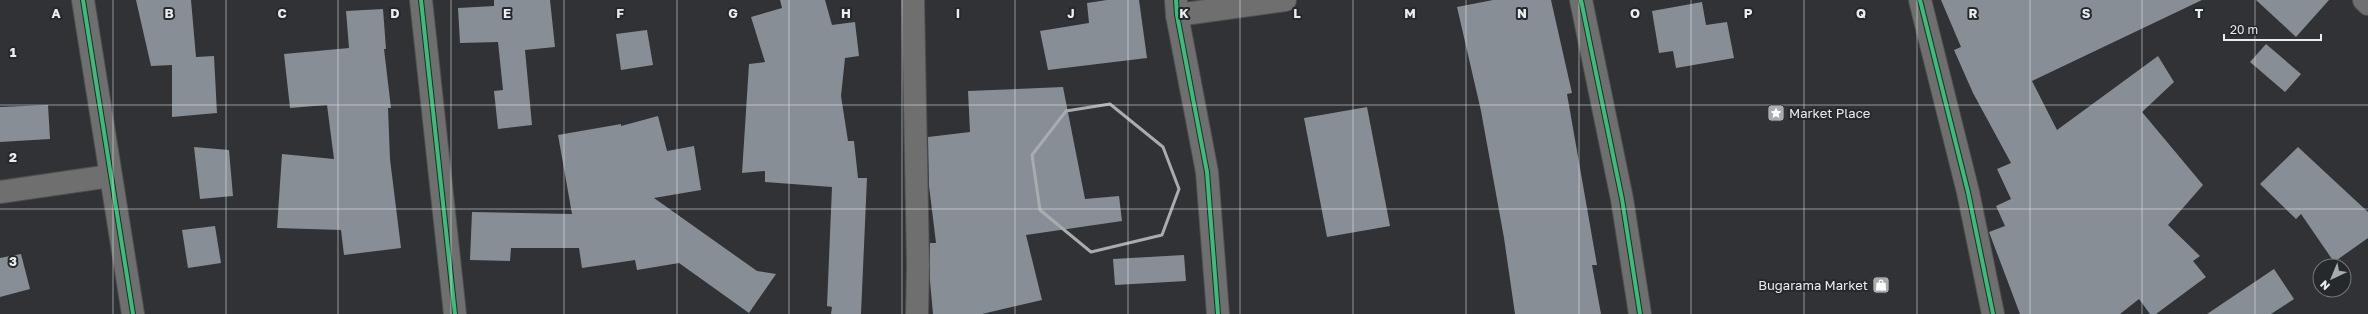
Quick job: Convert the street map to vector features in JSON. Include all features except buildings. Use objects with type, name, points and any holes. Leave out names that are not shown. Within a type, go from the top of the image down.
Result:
[{"type":"street","points":[[83,0],[133,314]]},
{"type":"street","points":[[421,0],[455,314]]},
{"type":"street","points":[[913,0],[918,265],[917,314]]},
{"type":"street","points":[[1218,314],[1207,172],[1176,8],[1284,0]]},
{"type":"street","points":[[1580,0],[1622,199],[1640,314]]},
{"type":"street","points":[[1920,0],[1968,192],[1993,314]]},
{"type":"street","points":[[2364,0],[2368,4]]},
{"type":"street","points":[[0,192],[110,176]]},
{"type":"highlighted area","points":[[1110,104],[1163,147],[1179,189],[1162,235],[1091,252],[1040,210],[1032,155],[1066,111]]},
{"type":"cycle path","points":[[83,0],[133,314]]},
{"type":"cycle path","points":[[421,0],[455,314]]},
{"type":"cycle path","points":[[1176,0],[1177,15],[1207,172],[1218,314]]},
{"type":"cycle path","points":[[1581,0],[1622,199],[1640,314]]},
{"type":"cycle path","points":[[1920,0],[1968,192],[1993,314]]},
{"type":"place","name":"Market Place","points":[[1776,113]]},
{"type":"place","name":"Bugarama Market","points":[[1881,285]]}]
